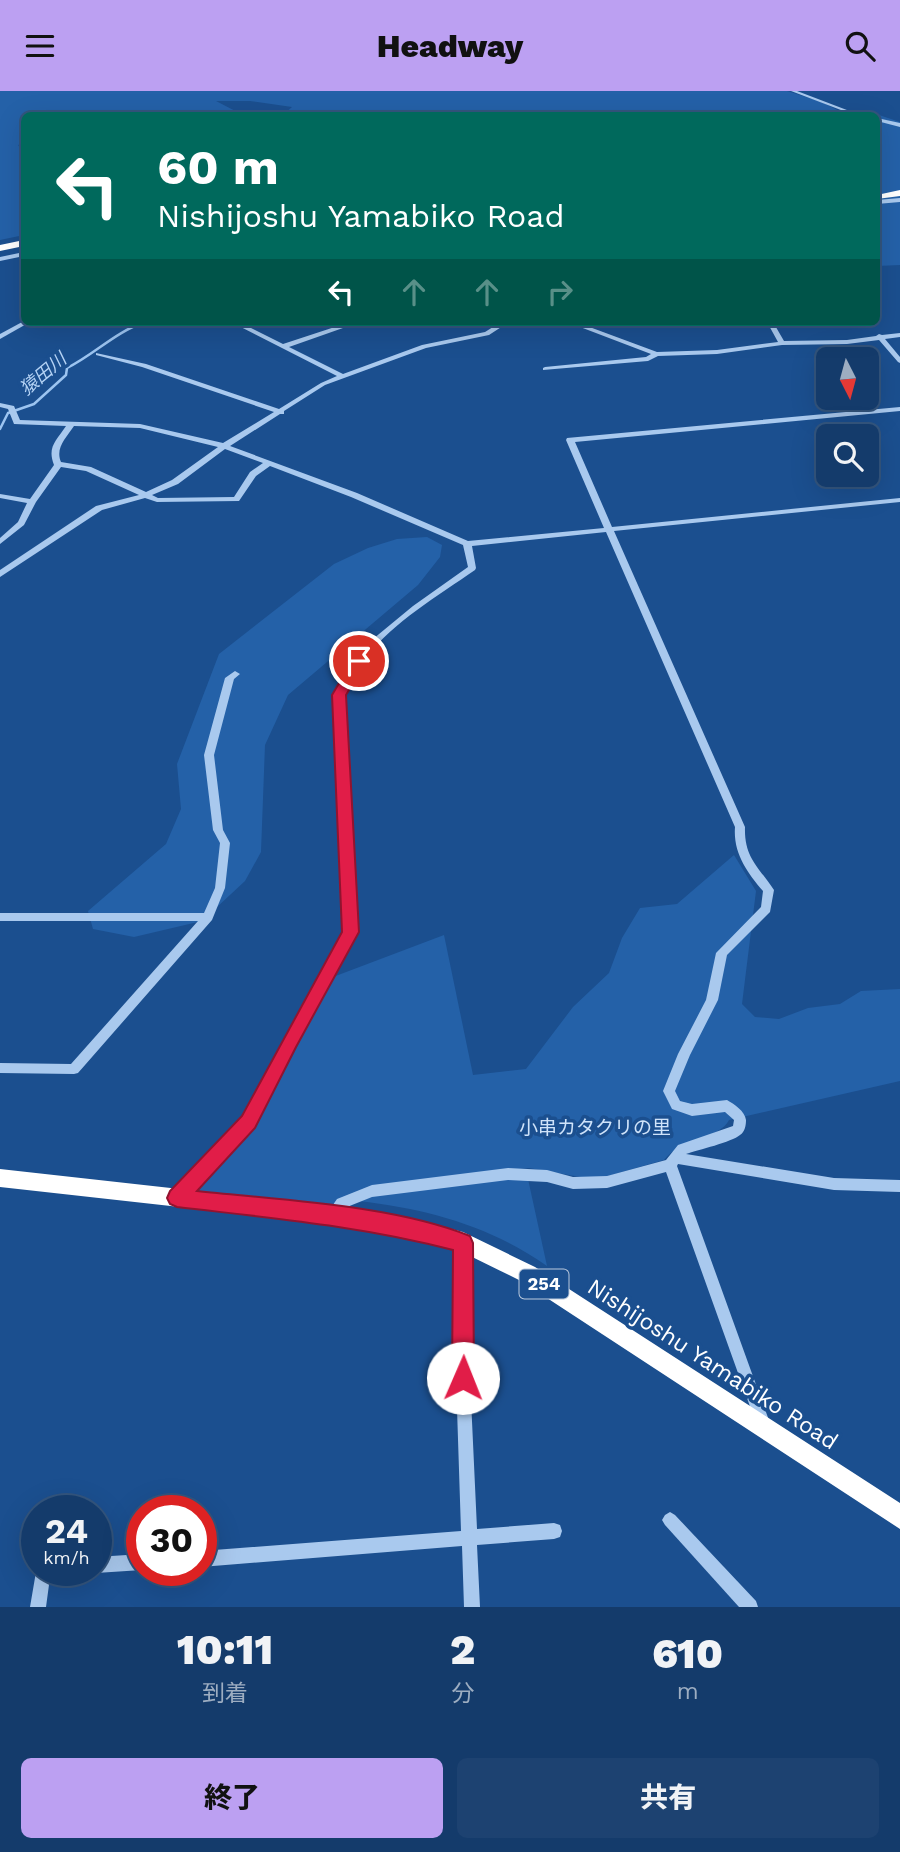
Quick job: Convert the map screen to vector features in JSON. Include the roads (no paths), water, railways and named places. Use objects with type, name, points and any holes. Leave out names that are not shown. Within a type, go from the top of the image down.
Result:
[{"type":"highway","points":[[880,194],[900,191]]},
{"type":"highway","points":[[0,246],[21,241]]},
{"type":"highway","name":"Nishijoshu Yamabiko Road","points":[[0,1178],[332,1215],[395,1225],[463,1243],[528,1274],[900,1517]]},
{"type":"street","points":[[793,91],[850,112]]},
{"type":"street","points":[[880,121],[900,125]]},
{"type":"street","points":[[880,202],[900,200]]},
{"type":"street","points":[[0,259],[21,255]]},
{"type":"street","points":[[0,337],[21,325]]},
{"type":"street","points":[[242,326],[343,377]]},
{"type":"street","points":[[282,347],[345,326]]},
{"type":"street","points":[[0,574],[99,508],[146,495],[175,482],[224,446],[323,384],[424,346],[487,334],[500,326]]},
{"type":"street","points":[[581,326],[656,354],[717,352],[782,343],[847,342],[900,335]]},
{"type":"street","points":[[772,326],[782,343]]},
{"type":"street","points":[[879,337],[900,361]]},
{"type":"street","points":[[98,354],[144,365],[281,412]]},
{"type":"street","points":[[545,369],[648,359],[656,354]]},
{"type":"street","points":[[0,405],[11,408],[17,422],[140,426],[224,446],[467,544],[900,500]]},
{"type":"street","points":[[674,1162],[682,1149],[735,1132],[739,1128],[740,1118],[727,1107],[692,1110],[676,1105],[669,1091],[712,999],[722,953],[766,908],[769,890],[745,862],[738,837],[740,827],[570,440],[900,409]]},
{"type":"street","points":[[59,464],[54,455],[55,448],[72,423]]},
{"type":"street","points":[[59,464],[88,469],[157,500],[236,499],[253,474],[269,463]]},
{"type":"street","points":[[0,542],[21,523],[32,502],[59,464]]},
{"type":"street","points":[[0,496],[32,502]]},
{"type":"street","points":[[177,1198],[248,1122],[289,1041],[350,932],[339,695],[359,661],[374,644],[415,609],[472,568],[467,544]]},
{"type":"street","points":[[0,1068],[74,1069],[208,917],[220,887],[225,843],[218,830],[209,755],[230,678],[235,674]]},
{"type":"street","points":[[0,917],[208,917]]},
{"type":"street","points":[[674,1162],[766,1430]]},
{"type":"street","points":[[332,1215],[342,1203],[372,1191],[508,1174],[547,1176],[573,1183],[607,1182],[674,1162],[834,1184],[900,1186]]},
{"type":"street","points":[[463,1243],[463,1378],[472,1607]]},
{"type":"street","points":[[670,1520],[750,1607]]},
{"type":"street","points":[[217,1558],[554,1531]]},
{"type":"street","points":[[38,1607],[41,1586]]},
{"type":"waterway","name":"猿田川","points":[[0,429],[8,413],[34,404],[66,375],[67,368],[134,326]]},
{"type":"park label","name":"小串カタクリの里","points":[[595,1127]]}]
